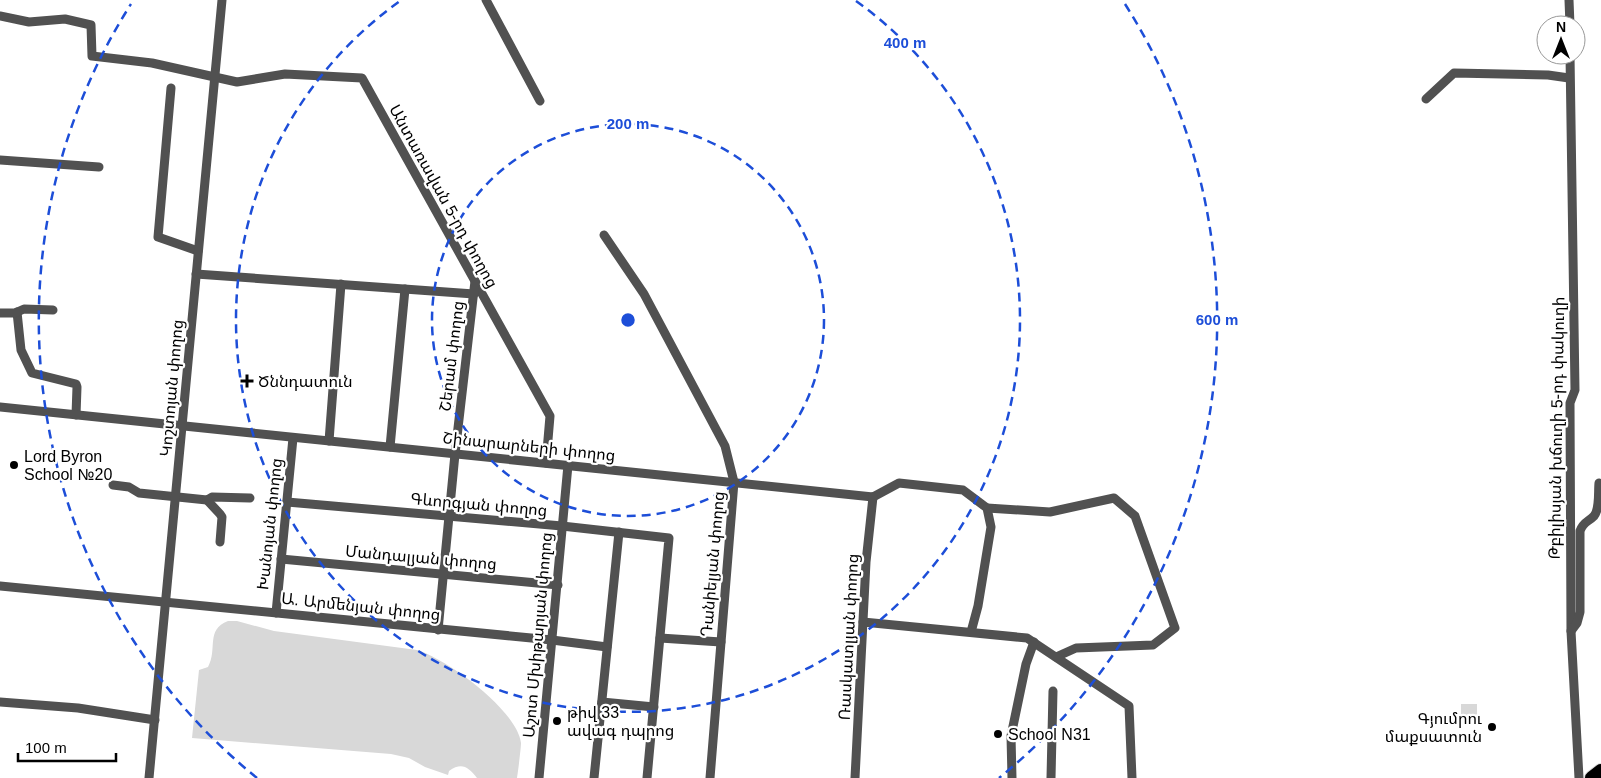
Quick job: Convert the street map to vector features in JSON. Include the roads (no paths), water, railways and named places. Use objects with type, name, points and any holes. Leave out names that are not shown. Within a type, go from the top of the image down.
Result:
[{"type":"highway","points":[[1592,778],[1601,771]]},
{"type":"street","name":"Կոշտոյան փողոց","points":[[150,778],[222,0]]},
{"type":"street","points":[[486,0],[540,101]]},
{"type":"street","points":[[1569,0],[1570,15]]},
{"type":"street","points":[[0,16],[29,22],[65,19],[92,24],[92,56],[152,63],[214,78]]},
{"type":"street","name":"Թբիլիսյան խճուղի 5-րդ փակուղի","points":[[1570,65],[1575,390],[1570,402],[1570,631],[1579,778]]},
{"type":"street","points":[[1426,99],[1454,73],[1548,75],[1569,78]]},
{"type":"street","name":"Անտառավան 5-րդ փողոց","points":[[214,78],[237,82],[285,74],[362,78],[550,416],[546,463]]},
{"type":"street","points":[[171,88],[158,237],[198,251]]},
{"type":"street","points":[[0,160],[99,168]]},
{"type":"street","name":"Դանիելյան փողոց","points":[[604,235],[644,294],[725,446],[734,482],[710,778]]},
{"type":"street","name":"Շերամ փողոց","points":[[196,274],[474,294]]},
{"type":"street","name":"Շերամ փողոց","points":[[438,630],[455,454],[475,281]]},
{"type":"street","points":[[329,442],[341,284]]},
{"type":"street","points":[[390,447],[405,289]]},
{"type":"street","points":[[0,313],[17,312],[24,309],[54,310]]},
{"type":"street","points":[[17,312],[22,350],[32,373],[76,384],[78,387],[76,415]]},
{"type":"street","name":"Շինարարների փողոց","points":[[0,407],[873,497]]},
{"type":"street","name":"Խանոյան փողոց","points":[[276,612],[293,438]]},
{"type":"street","name":"Աշոտ Մխիթարյան փողոց","points":[[539,778],[568,465]]},
{"type":"street","points":[[1570,631],[1577,622],[1580,612],[1580,531],[1582,525],[1594,516],[1597,508],[1599,482]]},
{"type":"street","points":[[873,497],[899,483],[963,490],[987,508],[1050,512],[1114,498],[1134,516],[1175,628],[1153,645],[1076,648],[1056,657]]},
{"type":"street","points":[[113,485],[129,487],[139,493],[207,500],[212,497],[250,498]]},
{"type":"street","name":"Ռասկատլյան փողոց","points":[[855,778],[866,562],[873,497]]},
{"type":"street","points":[[207,500],[222,517],[220,542]]},
{"type":"street","name":"Գևորգյան փողոց","points":[[287,502],[562,526],[669,538],[660,638]]},
{"type":"street","points":[[971,632],[978,606],[991,527],[987,508]]},
{"type":"street","points":[[594,778],[619,532]]},
{"type":"street","name":"Մանդալյան փողոց","points":[[281,559],[558,585]]},
{"type":"street","name":"Ա. Արմենյան փողոց","points":[[0,586],[276,612],[607,647]]},
{"type":"street","points":[[863,622],[1027,638],[1034,642],[1129,706],[1132,778]]},
{"type":"street","points":[[647,778],[660,638],[721,642]]},
{"type":"street","points":[[1012,778],[1011,736],[1026,664],[1034,642]]},
{"type":"street","points":[[1052,778],[1053,691]]},
{"type":"street","points":[[0,702],[78,708],[155,720]]},
{"type":"street","points":[[602,702],[654,707]]},
{"type":"place","name":"Ծննդատուն","points":[[247,381]]},
{"type":"place","name":"Lord Byron School №20","points":[[14,465]]},
{"type":"place","name":"թիվ 33 ավագ դպրոց","points":[[557,721]]},
{"type":"place","name":"Գյումրու մաքսատուն","points":[[1492,727]]},
{"type":"place","name":"School N31","points":[[998,734]]}]
